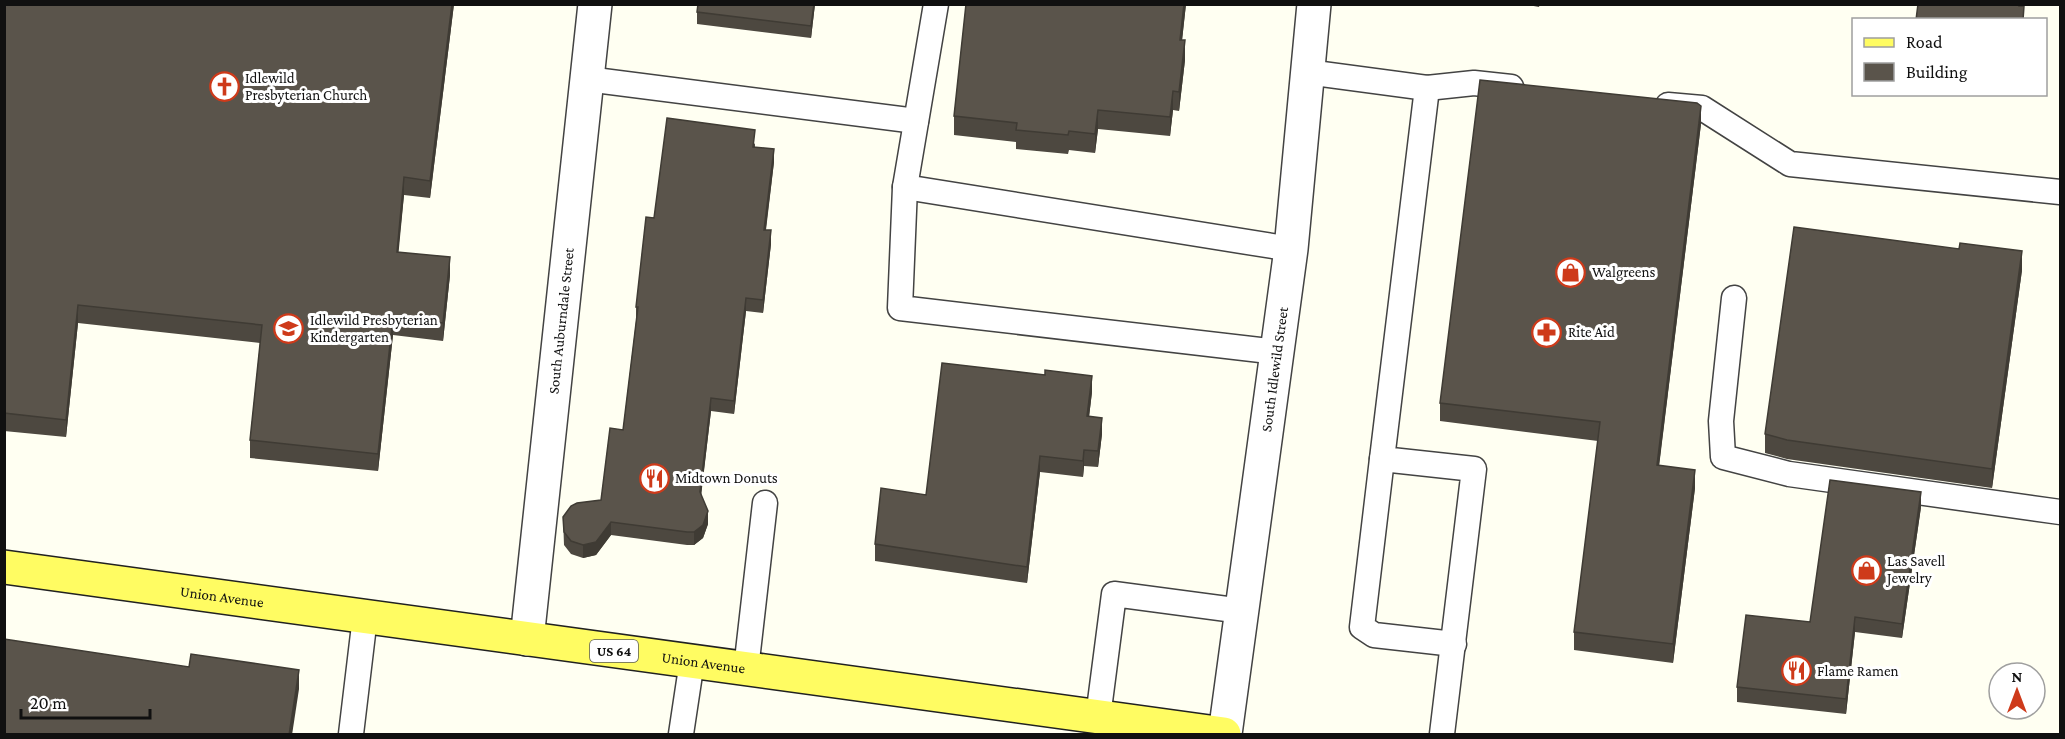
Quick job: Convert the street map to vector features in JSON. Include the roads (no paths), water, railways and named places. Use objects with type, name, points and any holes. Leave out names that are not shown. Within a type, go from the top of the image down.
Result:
[{"type":"main road","name":"Union Avenue","points":[[4,567],[692,661],[1097,726],[1224,735]]},
{"type":"street","name":"South Auburndale Street","points":[[527,639],[595,4]]},
{"type":"street","name":"South Idlewild Street","points":[[1224,735],[1291,249],[1314,4]]},
{"type":"lane","points":[[936,4],[905,187],[900,308],[1277,352]]},
{"type":"lane","points":[[1307,72],[1427,88],[1474,83],[1531,90]]},
{"type":"lane","points":[[587,79],[916,121]]},
{"type":"lane","points":[[1427,88],[1362,627],[1374,635],[1454,644]]},
{"type":"lane","points":[[1645,102],[1702,108],[1790,165],[2061,192]]},
{"type":"lane","points":[[905,187],[1291,249]]},
{"type":"lane","points":[[1734,298],[1721,421],[1723,457],[1789,474],[2061,512]]},
{"type":"lane","points":[[1382,459],[1474,469],[1442,735]]},
{"type":"lane","points":[[746,669],[765,503]]},
{"type":"lane","points":[[1097,726],[1114,594],[1242,611]]},
{"type":"lane","points":[[351,735],[365,617]]},
{"type":"lane","points":[[681,735],[692,661]]},
{"type":"place","name":"Idlewild Presbyterian Church","points":[[224,87]]},
{"type":"place","name":"Walgreens","points":[[1571,272]]},
{"type":"place","name":"Idlewild Presbyterian Kindergarten","points":[[289,329]]},
{"type":"place","name":"Rite Aid","points":[[1547,332]]},
{"type":"place","name":"Midtown Donuts","points":[[654,478]]},
{"type":"place","name":"Las Savell Jewelry","points":[[1866,570]]},
{"type":"place","name":"Flame Ramen","points":[[1796,671]]}]
